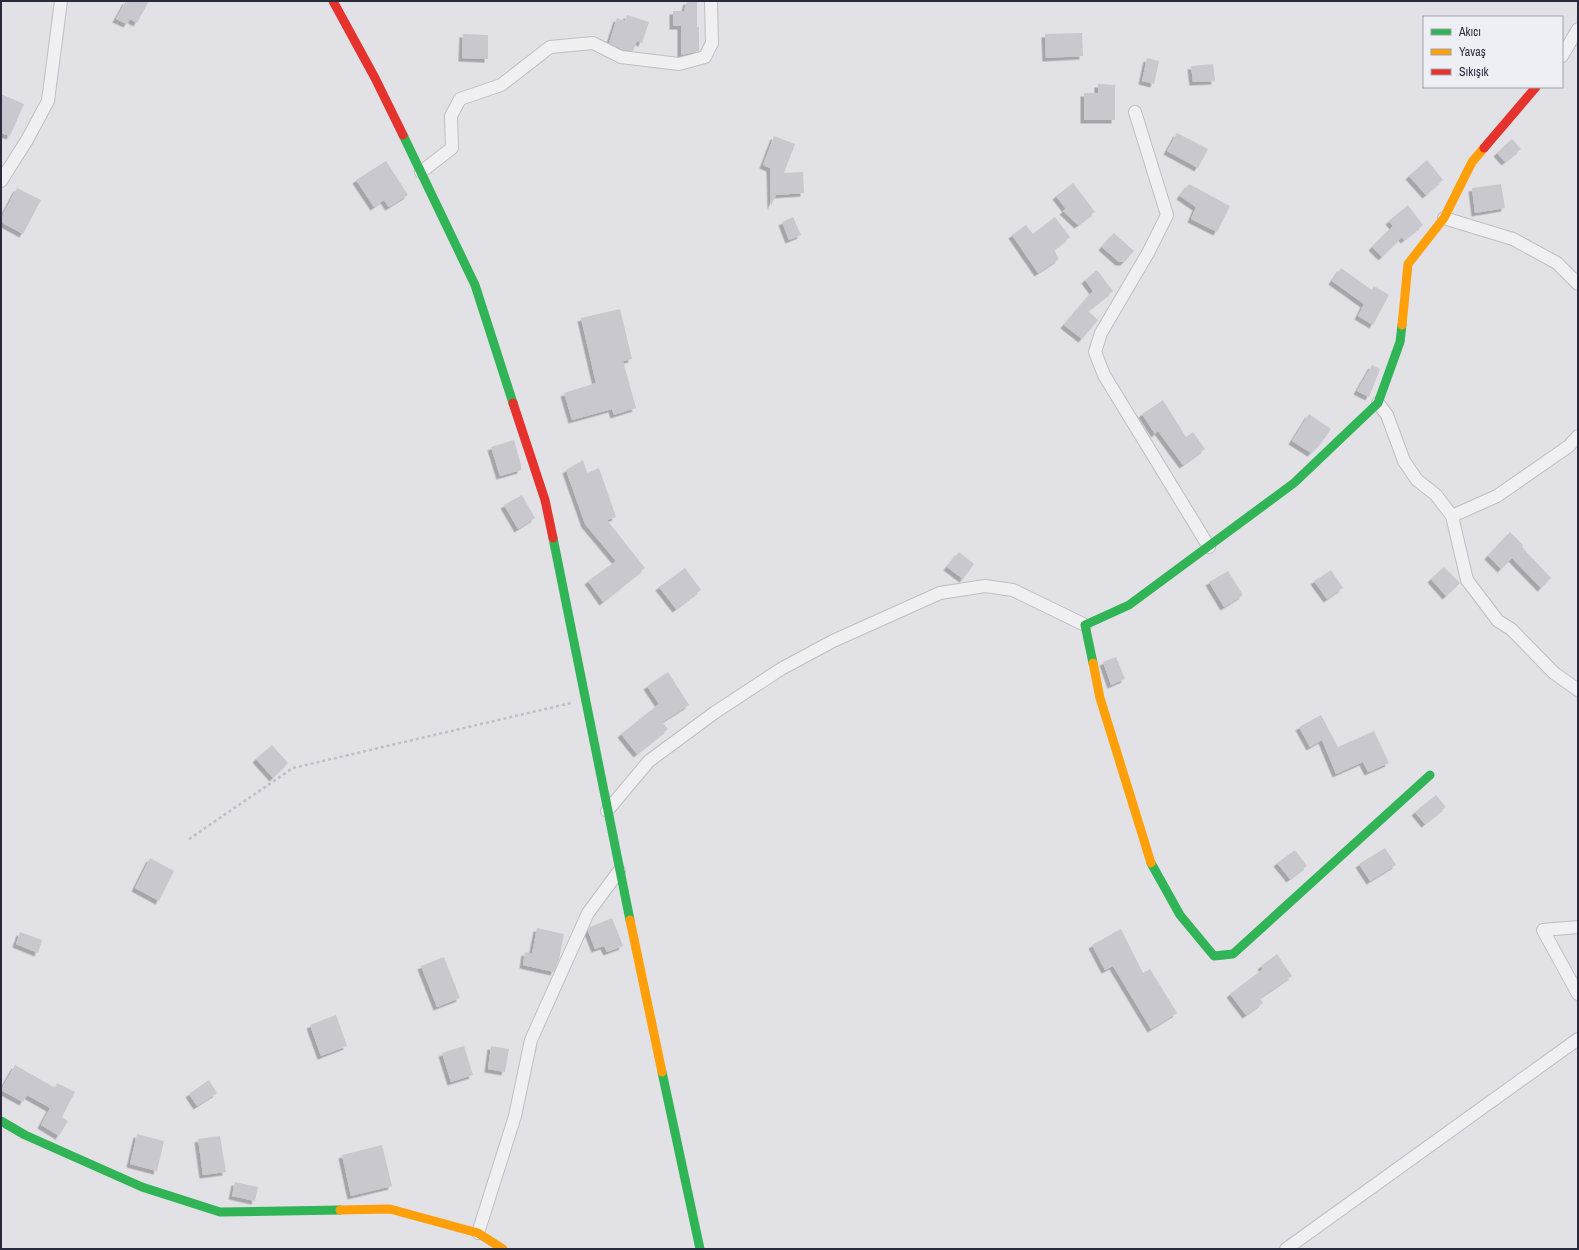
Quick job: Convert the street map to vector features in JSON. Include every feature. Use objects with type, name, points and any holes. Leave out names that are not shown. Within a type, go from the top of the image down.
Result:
[{"type":"street","points":[[1,181],[27,140],[48,101],[61,1]]},
{"type":"street","points":[[333,1],[375,78],[475,285],[545,500],[619,871],[700,1249]]},
{"type":"street","points":[[421,172],[452,148],[450,116],[460,99],[501,85],[550,47],[593,43],[621,57],[679,64],[705,57],[712,43],[712,1]]},
{"type":"street","points":[[1563,54],[1578,28]]},
{"type":"street","points":[[1086,625],[1129,605],[1294,483],[1378,403],[1400,342],[1408,264],[1444,218],[1472,162],[1535,88]]},
{"type":"street","points":[[1135,112],[1167,215],[1148,253],[1101,333],[1095,352],[1104,375],[1209,547]]},
{"type":"street","points":[[1444,218],[1513,239],[1557,263],[1578,284]]},
{"type":"street","points":[[1378,403],[1387,415],[1404,461],[1417,480],[1436,495],[1452,516],[1467,580],[1498,621],[1511,630],[1554,673],[1578,690]]},
{"type":"street","points":[[1452,516],[1497,496],[1569,446],[1578,436]]},
{"type":"street","points":[[607,811],[649,761],[714,713],[781,669],[833,640],[940,593],[985,586],[1013,590],[1086,625]]},
{"type":"street","points":[[1086,625],[1100,698],[1151,864],[1180,915],[1214,956],[1234,954],[1430,775]]},
{"type":"street","points":[[478,1233],[515,1116],[531,1040],[588,913],[619,871]]},
{"type":"street","points":[[1578,927],[1543,930],[1578,994]]},
{"type":"street","points":[[1286,1249],[1578,1039]]},
{"type":"street","points":[[1,1121],[25,1135],[142,1186],[220,1212],[390,1209],[478,1233],[503,1249]]},
{"type":"path","points":[[188,839],[293,768],[585,700]]},
{"type":"building","points":[[126,1],[149,1],[137,23],[130,19],[127,24],[116,19]]},
{"type":"building","points":[[687,1],[697,1],[699,51],[681,55],[681,26],[673,26],[673,11],[684,11]]},
{"type":"building","points":[[627,15],[649,22],[642,43],[637,41],[633,51],[623,50],[609,43],[617,18],[625,21]]},
{"type":"building","points":[[1082,33],[1083,56],[1046,58],[1045,34]]},
{"type":"building","points":[[463,34],[488,35],[488,59],[462,58]]},
{"type":"building","points":[[1147,58],[1159,61],[1154,84],[1142,81]]},
{"type":"building","points":[[1213,64],[1215,81],[1193,82],[1191,66]]},
{"type":"building","points":[[1098,84],[1115,85],[1115,120],[1084,120],[1084,93],[1098,93]]},
{"type":"building","points":[[1,94],[24,104],[10,136],[1,133]]},
{"type":"building","points":[[1177,133],[1208,149],[1198,168],[1167,151]]},
{"type":"building","points":[[774,136],[795,144],[784,173],[803,172],[804,193],[776,195],[771,206],[770,168],[763,165]]},
{"type":"building","points":[[1512,139],[1521,149],[1505,162],[1497,153]]},
{"type":"building","points":[[1427,160],[1443,180],[1426,195],[1409,176]]},
{"type":"building","points":[[386,161],[408,195],[389,207],[384,200],[374,207],[356,180]]},
{"type":"building","points":[[1073,183],[1095,212],[1078,225],[1063,211],[1066,209],[1056,196]]},
{"type":"building","points":[[1189,184],[1230,206],[1217,232],[1191,219],[1196,207],[1180,196]]},
{"type":"building","points":[[1501,184],[1505,208],[1475,213],[1472,188]]},
{"type":"building","points":[[17,188],[41,200],[23,234],[1,222],[1,218]]},
{"type":"building","points":[[1408,205],[1423,225],[1404,240],[1402,237],[1382,257],[1372,247],[1393,226],[1389,221]]},
{"type":"building","points":[[793,217],[801,235],[789,240],[782,222]]},
{"type":"building","points":[[1055,217],[1070,237],[1054,250],[1059,259],[1038,273],[1012,235],[1026,225],[1033,234]]},
{"type":"building","points":[[1114,233],[1134,251],[1124,262],[1119,262],[1102,247]]},
{"type":"building","points":[[1341,268],[1372,290],[1374,286],[1389,295],[1373,325],[1358,316],[1364,304],[1332,281]]},
{"type":"building","points":[[1097,270],[1113,291],[1088,311],[1098,320],[1082,339],[1064,325],[1093,291],[1085,280]]},
{"type":"building","points":[[620,309],[632,359],[623,361],[636,408],[614,415],[612,409],[572,420],[564,393],[596,383],[581,318]]},
{"type":"building","points":[[1372,365],[1380,369],[1369,397],[1357,391]]},
{"type":"building","points":[[1163,400],[1186,437],[1193,432],[1205,449],[1183,465],[1158,431],[1155,434],[1142,414]]},
{"type":"building","points":[[1309,414],[1331,429],[1322,442],[1311,453],[1292,441]]},
{"type":"building","points":[[514,440],[521,470],[500,476],[491,447]]},
{"type":"building","points":[[583,460],[587,473],[599,468],[616,517],[607,520],[645,568],[603,602],[588,581],[616,561],[585,524],[566,470]]},
{"type":"building","points":[[522,495],[535,518],[518,529],[504,505]]},
{"type":"building","points":[[1510,532],[1551,578],[1541,588],[1512,558],[1501,569],[1488,556]]},
{"type":"building","points":[[959,552],[974,564],[963,579],[947,567]]},
{"type":"building","points":[[1444,567],[1460,583],[1446,596],[1431,579]]},
{"type":"building","points":[[685,568],[701,590],[676,609],[659,587]]},
{"type":"building","points":[[1331,570],[1343,588],[1327,599],[1314,581]]},
{"type":"building","points":[[1228,571],[1243,595],[1224,607],[1209,582]]},
{"type":"building","points":[[1116,657],[1125,679],[1111,685],[1103,662]]},
{"type":"building","points":[[668,672],[689,705],[662,722],[668,729],[637,754],[621,734],[659,704],[647,686]]},
{"type":"building","points":[[1321,715],[1338,747],[1374,731],[1389,763],[1368,772],[1363,762],[1336,774],[1322,740],[1310,747],[1299,727]]},
{"type":"building","points":[[272,745],[288,763],[273,778],[256,759]]},
{"type":"building","points":[[1436,795],[1446,807],[1425,824],[1415,812]]},
{"type":"building","points":[[1385,848],[1396,865],[1370,881],[1359,864]]},
{"type":"building","points":[[1295,850],[1307,866],[1290,879],[1277,863]]},
{"type":"building","points":[[150,858],[174,871],[159,901],[135,888]]},
{"type":"building","points":[[612,918],[623,946],[607,952],[604,946],[595,949],[588,931],[590,927]]},
{"type":"building","points":[[537,928],[564,934],[559,959],[554,972],[523,965],[525,952],[532,954]]},
{"type":"building","points":[[1121,929],[1143,973],[1150,969],[1177,1013],[1151,1029],[1113,966],[1105,970],[1092,945]]},
{"type":"building","points":[[20,932],[42,940],[38,953],[16,944]]},
{"type":"building","points":[[1277,954],[1292,976],[1260,998],[1263,1003],[1246,1015],[1230,994],[1263,969],[1261,966]]},
{"type":"building","points":[[444,957],[460,998],[437,1007],[421,966]]},
{"type":"building","points":[[336,1015],[347,1046],[321,1056],[310,1025]]},
{"type":"building","points":[[464,1046],[473,1075],[451,1082],[442,1053]]},
{"type":"building","points":[[491,1046],[509,1049],[505,1072],[488,1069]]},
{"type":"building","points":[[15,1065],[55,1088],[57,1083],[75,1092],[62,1117],[68,1121],[59,1136],[41,1125],[50,1108],[27,1095],[23,1102],[1,1090]]},
{"type":"building","points":[[209,1080],[217,1093],[197,1106],[189,1094]]},
{"type":"building","points":[[137,1134],[164,1141],[157,1171],[130,1164]]},
{"type":"building","points":[[220,1136],[226,1172],[203,1175],[198,1139]]},
{"type":"building","points":[[382,1145],[392,1186],[351,1196],[342,1155]]},
{"type":"building","points":[[235,1182],[258,1187],[255,1201],[232,1196]]},
{"type":"traffic: fast","points":[[403,135],[475,285],[513,403]]},
{"type":"traffic: fast","points":[[1093,663],[1085,625],[1129,605],[1294,483],[1378,403],[1400,342],[1402,325]]},
{"type":"traffic: fast","points":[[553,538],[630,920]]},
{"type":"traffic: fast","points":[[1151,863],[1180,915],[1214,956],[1233,954],[1430,775]]},
{"type":"traffic: fast","points":[[662,1072],[700,1249]]},
{"type":"traffic: fast","points":[[1,1121],[25,1135],[142,1187],[220,1212],[340,1210]]},
{"type":"traffic: slow","points":[[1402,325],[1408,264],[1444,218],[1472,162],[1484,148]]},
{"type":"traffic: slow","points":[[1093,663],[1100,698],[1151,863]]},
{"type":"traffic: slow","points":[[630,920],[662,1072]]},
{"type":"traffic: slow","points":[[340,1210],[390,1209],[478,1233],[503,1249]]},
{"type":"traffic: jam","points":[[333,1],[375,78],[403,135]]},
{"type":"traffic: jam","points":[[1484,148],[1535,88]]},
{"type":"traffic: jam","points":[[513,403],[545,500],[553,538]]}]
